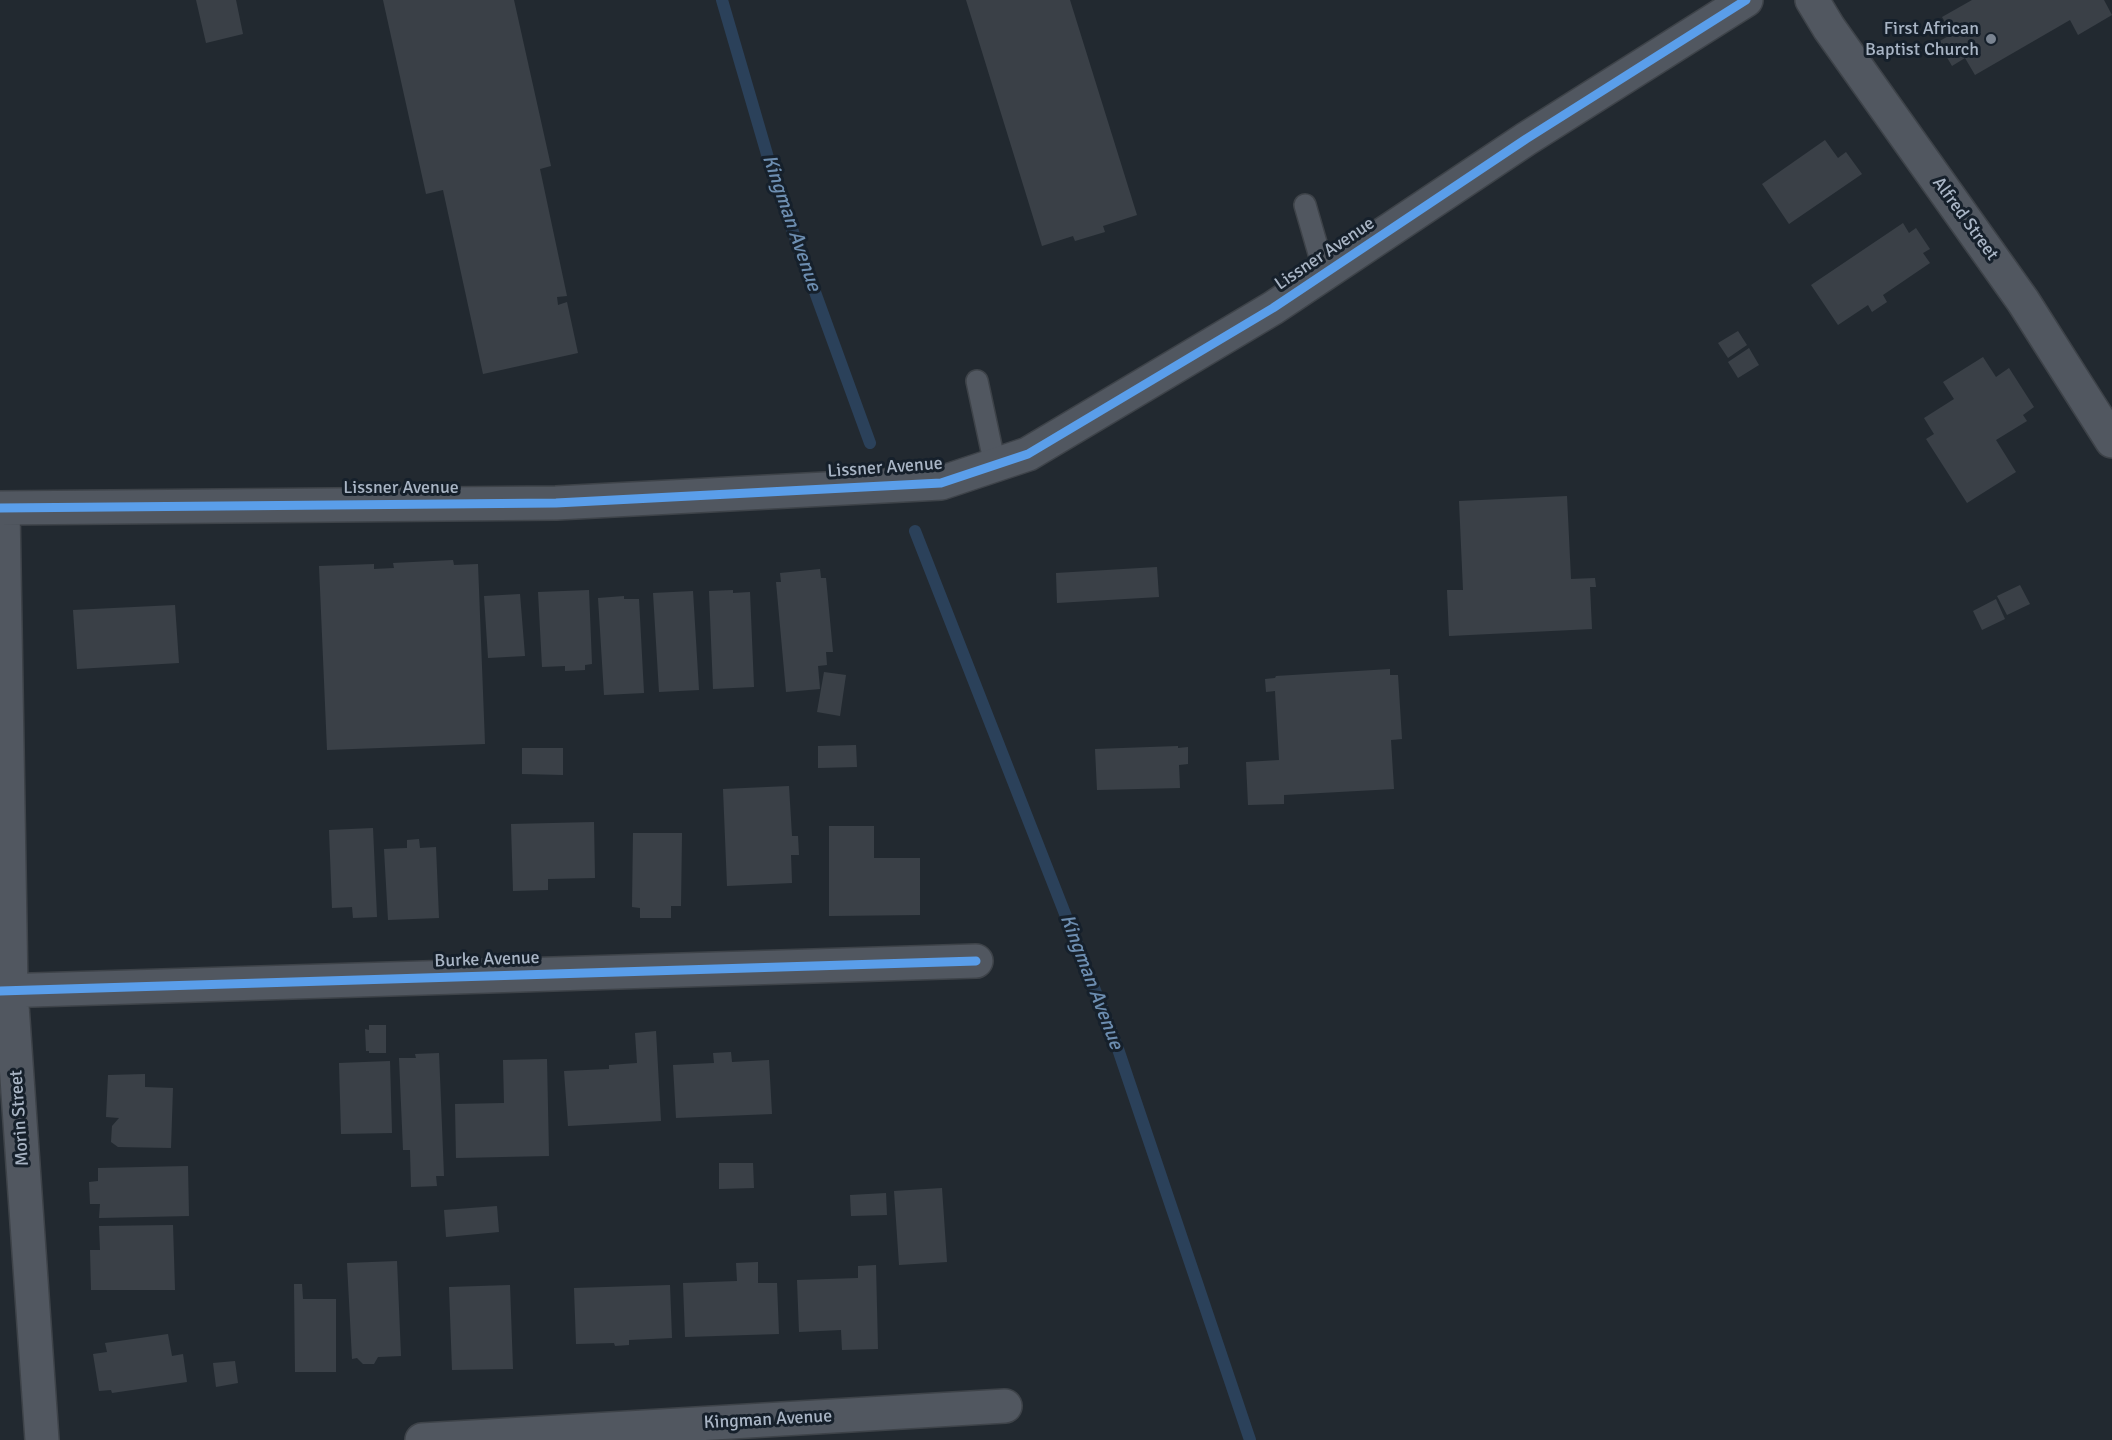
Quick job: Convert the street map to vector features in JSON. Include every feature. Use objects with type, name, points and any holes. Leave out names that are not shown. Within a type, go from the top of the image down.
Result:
[{"type":"street","name":"Lissner Avenue","points":[[2,508],[556,503],[941,483],[1028,454],[1274,309],[1526,140],[1746,0]]},
{"type":"street","name":"Alfred Street","points":[[1812,0],[1829,28],[2023,301],[2112,441]]},
{"type":"street","name":"Morin Street","points":[[2,508],[6,991],[42,1440]]},
{"type":"street","name":"Burke Avenue","points":[[6,991],[976,961]]},
{"type":"street","name":"Kingman Avenue","points":[[422,1440],[1005,1406]]},
{"type":"lane","points":[[1305,205],[1324,274]]},
{"type":"lane","points":[[977,381],[995,465]]},
{"type":"building","points":[[196,0],[236,0],[243,34],[206,43]]},
{"type":"building","points":[[383,0],[514,0],[551,166],[540,169],[567,296],[557,297],[558,305],[567,302],[578,353],[483,374],[443,190],[426,194]]},
{"type":"building","points":[[966,0],[1070,0],[1137,215],[1103,226],[1105,232],[1075,241],[1073,236],[1042,246]]},
{"type":"building","name":"First African Baptist Church","points":[[1972,0],[2104,0],[2112,15],[2078,35],[2070,20],[1975,75],[1965,58],[1952,66],[1938,42],[1952,34],[1942,17]]},
{"type":"building","points":[[1825,140],[1838,158],[1846,152],[1862,174],[1789,224],[1762,184]]},
{"type":"building","points":[[1903,223],[1909,233],[1916,228],[1930,249],[1923,253],[1930,263],[1883,295],[1887,302],[1872,312],[1868,305],[1838,325],[1811,285]]},
{"type":"building","points":[[1738,331],[1747,345],[1728,358],[1718,343]]},
{"type":"building","points":[[1749,348],[1759,365],[1738,378],[1728,362]]},
{"type":"building","points":[[1983,357],[1996,377],[2009,368],[2034,407],[2023,415],[2027,421],[1996,440],[2016,472],[1967,503],[1926,439],[1934,434],[1924,418],[1954,399],[1943,382]]},
{"type":"building","points":[[1567,496],[1571,579],[1595,578],[1596,587],[1590,587],[1592,629],[1449,636],[1447,590],[1463,590],[1459,501]]},
{"type":"building","points":[[453,560],[454,565],[478,564],[485,744],[327,750],[319,566],[374,564],[374,569],[394,568],[393,563]]},
{"type":"building","points":[[1157,567],[1159,597],[1057,603],[1056,573]]},
{"type":"building","points":[[820,569],[821,578],[826,578],[833,652],[826,652],[827,665],[818,666],[820,689],[786,692],[776,582],[781,582],[780,573]]},
{"type":"building","points":[[2020,585],[2030,604],[2007,615],[1997,596]]},
{"type":"building","points":[[589,590],[592,664],[585,665],[585,670],[565,671],[565,666],[542,667],[538,592]]},
{"type":"building","points":[[733,590],[733,593],[750,592],[754,687],[713,689],[709,591]]},
{"type":"building","points":[[693,591],[699,690],[659,692],[653,593]]},
{"type":"building","points":[[520,594],[525,656],[488,658],[484,596]]},
{"type":"building","points":[[624,596],[624,599],[639,599],[644,693],[604,695],[598,598]]},
{"type":"building","points":[[1996,599],[2005,619],[1982,630],[1973,611]]},
{"type":"building","points":[[175,605],[179,663],[77,669],[73,610]]},
{"type":"building","points":[[1390,669],[1390,675],[1398,675],[1402,739],[1391,740],[1394,789],[1284,795],[1284,804],[1248,805],[1246,762],[1279,760],[1275,691],[1266,692],[1265,679],[1276,676]]},
{"type":"building","points":[[824,672],[846,675],[840,716],[817,712]]},
{"type":"building","points":[[856,745],[857,767],[818,768],[818,746]]},
{"type":"building","points":[[1178,746],[1178,748],[1188,747],[1188,764],[1179,765],[1180,788],[1097,790],[1095,749]]},
{"type":"building","points":[[522,748],[563,748],[563,775],[522,774]]},
{"type":"building","points":[[789,786],[792,836],[798,836],[799,855],[791,855],[792,883],[727,886],[723,789]]},
{"type":"building","points":[[594,822],[595,878],[548,879],[548,890],[513,891],[511,824]]},
{"type":"building","points":[[829,826],[874,826],[874,858],[920,858],[920,915],[829,916]]},
{"type":"building","points":[[373,828],[377,917],[353,918],[352,907],[332,908],[329,830]]},
{"type":"building","points":[[633,833],[682,833],[681,906],[671,906],[671,918],[640,918],[640,908],[632,907]]},
{"type":"building","points":[[419,839],[420,848],[436,847],[439,918],[388,920],[384,849],[407,848],[407,840]]},
{"type":"building","points":[[369,1025],[386,1025],[386,1053],[366,1051],[365,1029],[369,1030]]},
{"type":"building","points":[[656,1031],[661,1121],[568,1126],[564,1071],[609,1069],[609,1065],[637,1063],[635,1033]]},
{"type":"building","points":[[731,1052],[732,1062],[769,1060],[772,1114],[676,1118],[673,1065],[714,1063],[713,1053]]},
{"type":"building","points":[[439,1053],[444,1176],[436,1176],[437,1186],[411,1187],[410,1150],[403,1150],[399,1058],[416,1058],[415,1054]]},
{"type":"building","points":[[547,1059],[549,1156],[456,1158],[455,1104],[504,1103],[503,1060]]},
{"type":"building","points":[[390,1061],[392,1133],[341,1134],[339,1063]]},
{"type":"building","points":[[145,1074],[145,1087],[173,1088],[171,1148],[118,1147],[111,1142],[112,1126],[119,1118],[106,1117],[108,1075]]},
{"type":"building","points":[[719,1163],[753,1163],[754,1188],[719,1189]]},
{"type":"building","points":[[188,1166],[189,1216],[99,1218],[100,1204],[90,1204],[89,1182],[98,1181],[98,1168]]},
{"type":"building","points":[[942,1188],[947,1262],[899,1265],[894,1191]]},
{"type":"building","points":[[886,1193],[887,1215],[851,1216],[850,1195]]},
{"type":"building","points":[[497,1206],[499,1232],[446,1237],[444,1210]]},
{"type":"building","points":[[173,1225],[175,1290],[91,1290],[90,1250],[100,1250],[99,1226]]},
{"type":"building","points":[[397,1261],[401,1356],[378,1357],[374,1364],[363,1364],[357,1358],[352,1359],[347,1263]]},
{"type":"building","points":[[758,1262],[758,1283],[777,1283],[779,1334],[685,1337],[683,1283],[737,1281],[736,1263]]},
{"type":"building","points":[[876,1265],[878,1349],[842,1350],[841,1330],[799,1332],[797,1280],[858,1278],[858,1266]]},
{"type":"building","points":[[294,1284],[302,1284],[303,1299],[336,1299],[336,1372],[295,1372]]},
{"type":"building","points":[[510,1285],[513,1369],[452,1370],[449,1287]]},
{"type":"building","points":[[670,1285],[672,1338],[629,1340],[629,1345],[615,1346],[614,1343],[576,1344],[574,1288]]},
{"type":"building","points":[[168,1334],[172,1356],[183,1354],[187,1382],[112,1393],[111,1390],[99,1391],[93,1354],[107,1352],[105,1343]]},
{"type":"building","points":[[235,1361],[238,1383],[216,1387],[213,1363]]},
{"type":"waterway","name":"Kingman Avenue","points":[[722,0],[776,185],[870,443]]},
{"type":"waterway","name":"Kingman Avenue","points":[[915,531],[1118,1049],[1250,1440]]},
{"type":"cycle path","points":[[0,508],[556,503],[941,483],[1028,454],[1273,308],[1526,139],[1746,0]]},
{"type":"cycle path","points":[[0,991],[976,961]]},
{"type":"place","name":"First African Baptist Church","points":[[1991,39]]}]
